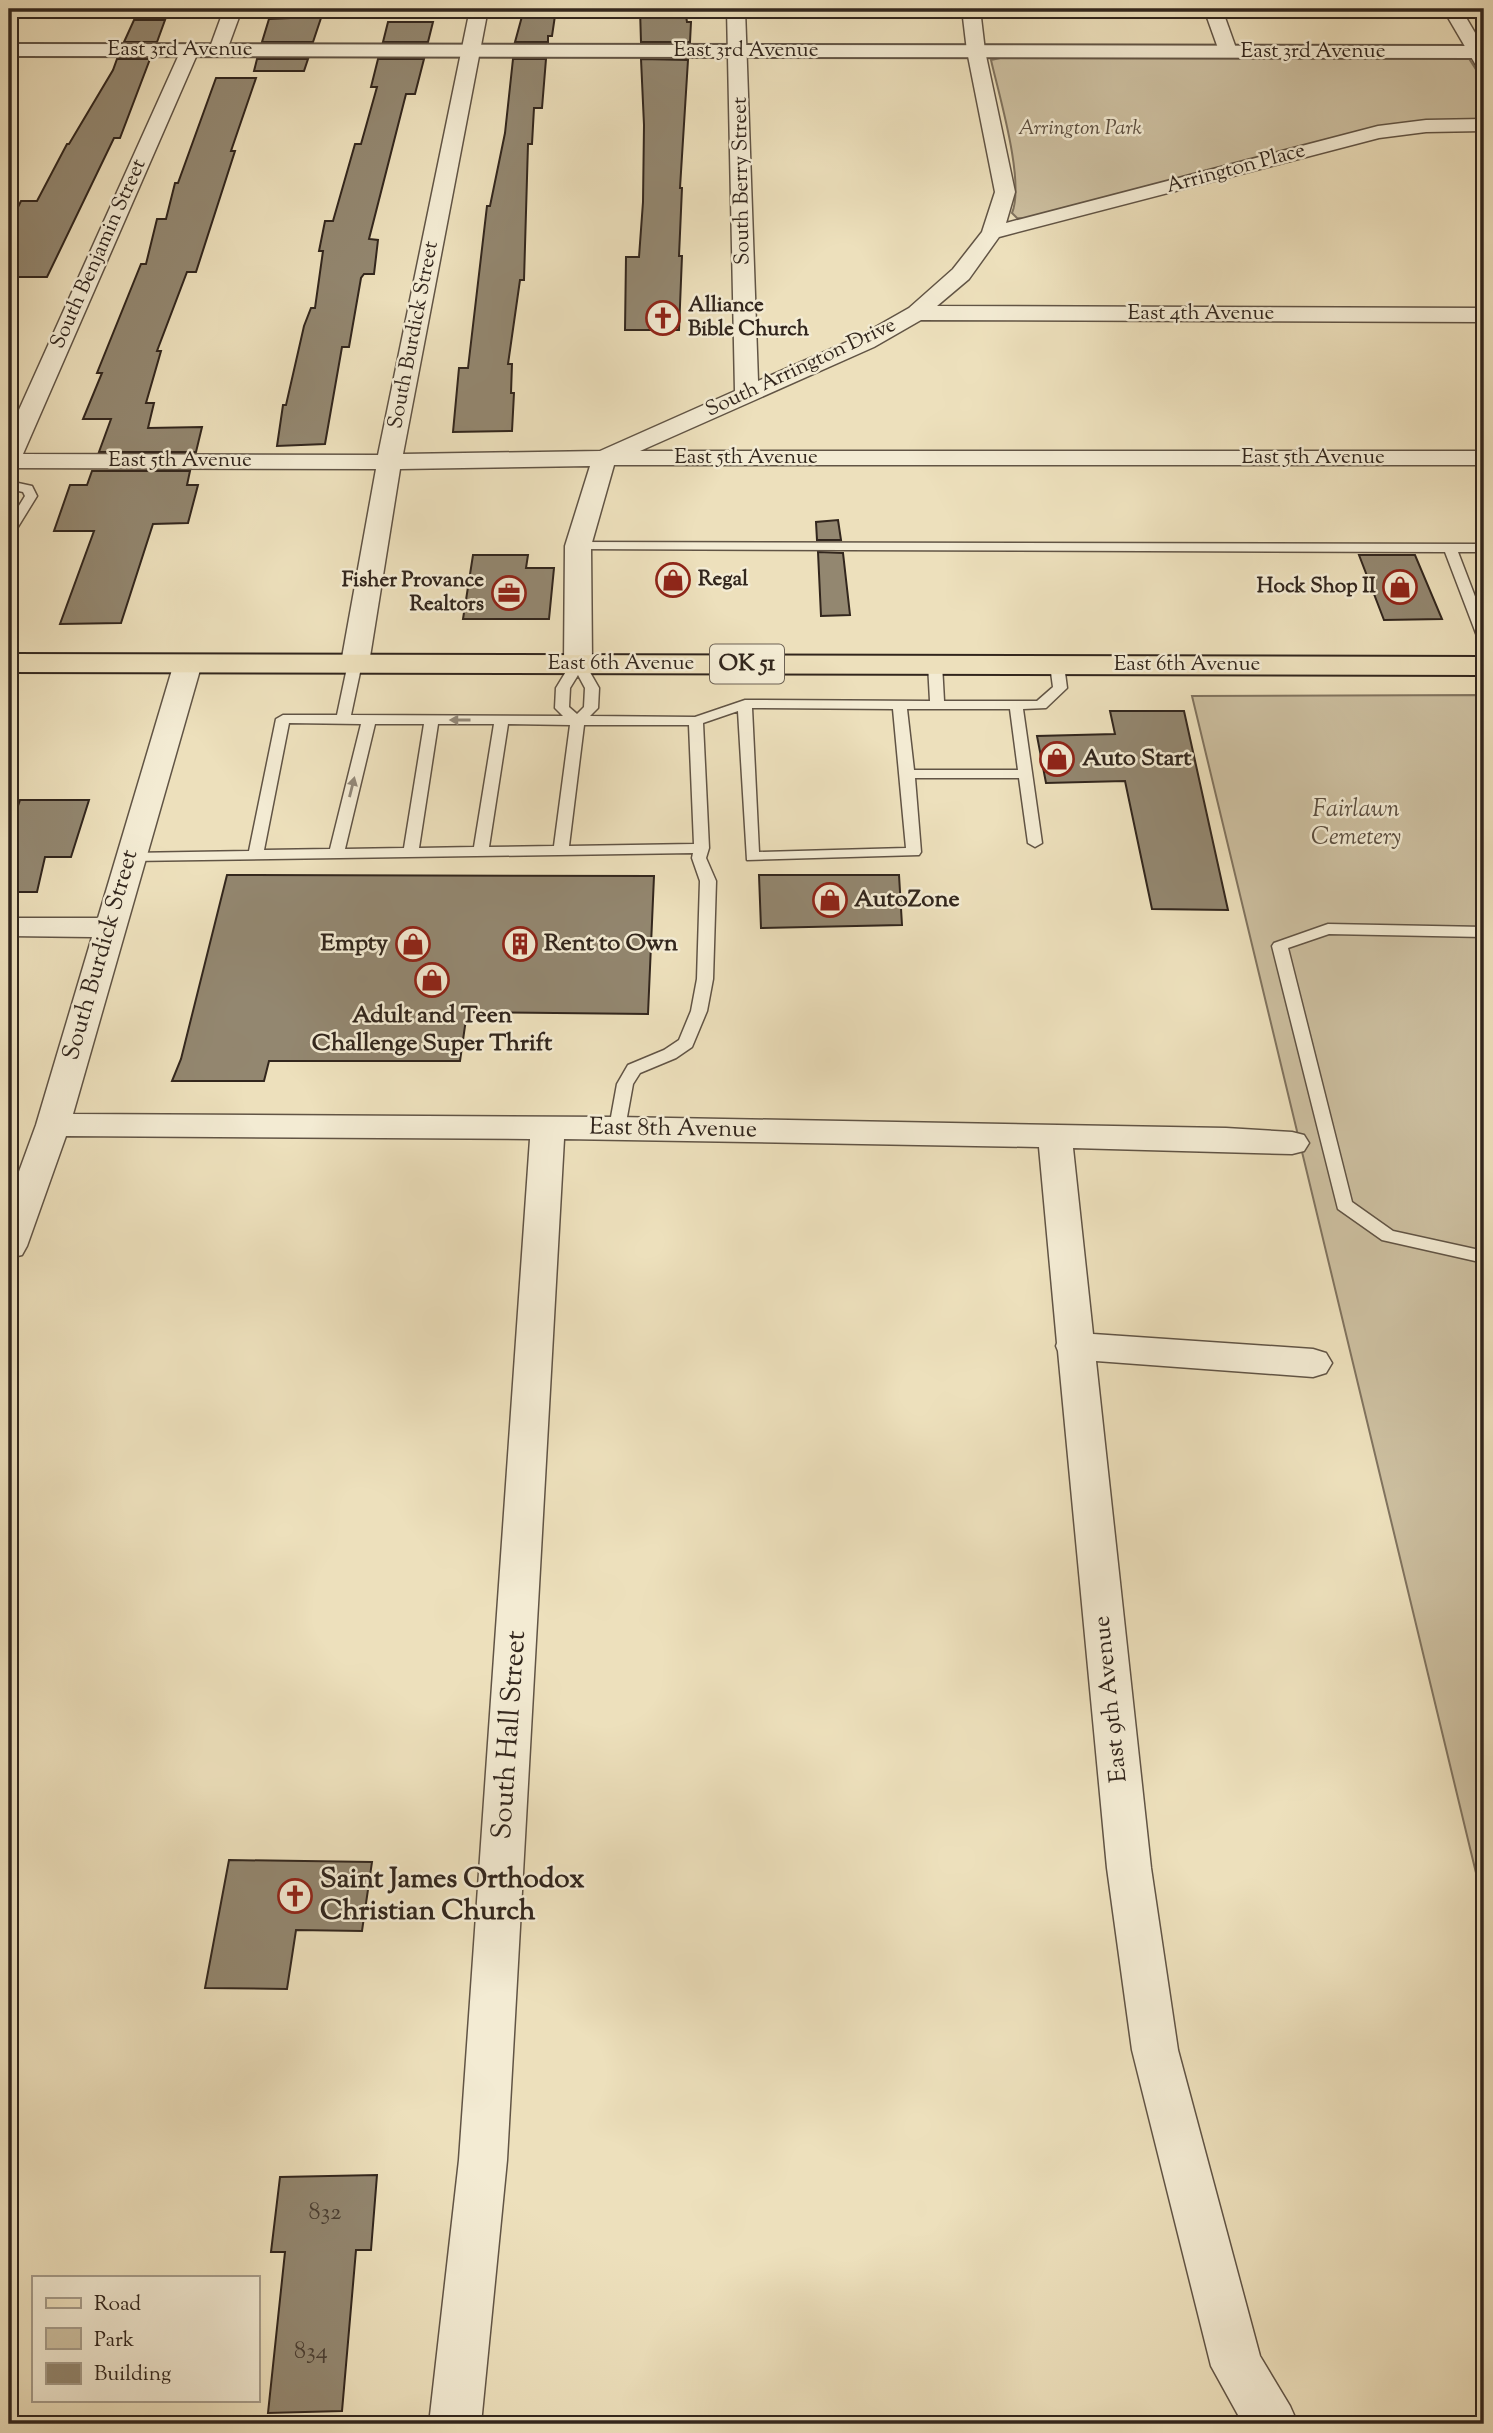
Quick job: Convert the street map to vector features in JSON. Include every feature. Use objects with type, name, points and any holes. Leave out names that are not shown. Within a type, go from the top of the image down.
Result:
[{"type":"main road","name":"East 6th Avenue","points":[[9,663],[1484,666]]},
{"type":"street","points":[[218,50],[233,9]]},
{"type":"street","name":"South Burdick Street","points":[[355,663],[389,461],[479,9]]},
{"type":"street","name":"South Berry Street","points":[[736,9],[747,395]]},
{"type":"street","name":"South Arrington Drive","points":[[604,457],[866,342],[917,313],[961,275],[992,233],[1005,192],[976,51],[971,9]]},
{"type":"street","points":[[1213,9],[1228,51]]},
{"type":"street","points":[[1452,9],[1482,56]]},
{"type":"street","name":"East 3rd Avenue","points":[[9,50],[1228,51],[1482,56]]},
{"type":"street","name":"South Benjamin Street","points":[[9,460],[190,50]]},
{"type":"street","name":"Arrington Place","points":[[992,233],[1378,132],[1426,126],[1484,125]]},
{"type":"street","name":"East 4th Avenue","points":[[917,313],[1484,315]]},
{"type":"street","points":[[578,663],[578,546],[604,457]]},
{"type":"street","name":"East 5th Avenue","points":[[9,460],[389,461],[604,457],[1484,458]]},
{"type":"street","name":"South Burdick Street","points":[[9,1245],[53,1125],[188,663]]},
{"type":"street","points":[[9,927],[109,928]]},
{"type":"street","name":"East 8th Avenue","points":[[53,1125],[617,1128],[1226,1139],[1292,1143]]},
{"type":"street","name":"South Hall Street","points":[[455,2424],[483,2160],[548,1128]]},
{"type":"street","name":"East 9th Avenue","points":[[1055,1136],[1074,1346],[1129,1868],[1155,2050],[1237,2366],[1272,2424]]},
{"type":"street","points":[[1074,1346],[1313,1363]]},
{"type":"lane","points":[[9,485],[28,489],[31,496],[9,532]]},
{"type":"lane","points":[[578,546],[1484,548]]},
{"type":"lane","points":[[1450,548],[1484,636]]},
{"type":"lane","points":[[343,719],[355,663]]},
{"type":"lane","points":[[561,850],[577,721],[592,708],[592,688],[578,663],[563,688],[562,708],[577,721]]},
{"type":"lane","points":[[935,664],[937,705]]},
{"type":"lane","points":[[256,855],[283,719],[696,721],[745,704],[1041,705],[1060,688],[1057,665]]},
{"type":"lane","points":[[745,704],[752,857],[914,852],[900,705]]},
{"type":"lane","points":[[1016,706],[1035,843]]},
{"type":"lane","points":[[336,854],[369,719]]},
{"type":"lane","points":[[411,852],[432,719]]},
{"type":"lane","points":[[481,851],[502,720]]},
{"type":"lane","points":[[617,1128],[625,1084],[634,1069],[670,1054],[686,1042],[699,1011],[705,979],[708,881],[699,858],[702,848],[696,721]]},
{"type":"lane","points":[[907,774],[1026,774]]},
{"type":"lane","points":[[130,857],[702,848]]},
{"type":"lane","points":[[1484,932],[1328,929],[1280,946],[1344,1205],[1388,1236],[1484,1258]]},
{"type":"green space","name":"Arrington Park","points":[[1005,57],[1468,57],[1484,82],[1484,121],[1372,128],[1025,219],[1017,218],[1012,213],[1015,199],[1013,160],[991,60]]},
{"type":"green space","name":"Fairlawn Cemetery","points":[[1484,695],[1484,1906],[1192,696]]},
{"type":"building","points":[[524,9],[556,9],[552,36],[548,36],[548,42],[515,42]]},
{"type":"building","points":[[640,9],[685,9],[687,22],[691,22],[690,42],[641,42]]},
{"type":"building","points":[[321,18],[313,42],[262,42],[269,19]]},
{"type":"building","points":[[134,20],[165,20],[157,42],[124,42]]},
{"type":"building","points":[[388,22],[433,22],[428,42],[383,42]]},
{"type":"building","points":[[117,59],[150,59],[120,138],[114,138],[47,277],[9,277],[9,225],[21,201],[37,201]]},
{"type":"building","points":[[257,59],[308,59],[304,71],[254,71]]},
{"type":"building","points":[[378,59],[424,59],[415,94],[406,94],[369,239],[378,240],[374,274],[364,274],[361,278],[349,347],[342,347],[325,444],[277,446],[283,405],[286,405],[304,326],[311,308],[315,308],[323,251],[319,251],[325,221],[333,221],[355,144],[361,144],[377,87],[371,87]]},
{"type":"building","points":[[513,59],[546,59],[542,108],[534,108],[532,144],[528,144],[524,280],[520,280],[508,364],[512,364],[511,393],[514,393],[512,431],[453,432],[459,368],[468,368],[487,206],[490,206],[505,133]]},
{"type":"building","points":[[641,59],[688,60],[680,188],[679,256],[682,256],[679,330],[625,330],[626,257],[639,257],[643,202]]},
{"type":"building","points":[[216,78],[256,78],[231,151],[235,151],[196,272],[187,272],[157,351],[161,351],[146,403],[154,403],[148,428],[202,427],[196,452],[99,452],[111,419],[83,419],[102,373],[97,373],[141,264],[146,264],[157,219],[166,219],[175,183],[178,183]]},
{"type":"building","points":[[92,471],[190,471],[187,485],[198,485],[188,523],[153,524],[121,623],[60,624],[94,531],[54,531],[70,485],[87,485]]},
{"type":"building","points":[[838,520],[841,540],[817,540],[816,522]]},
{"type":"building","points":[[818,552],[843,553],[850,615],[821,616]]},
{"type":"building","name":"Fisher Provance Realtors","points":[[473,555],[528,555],[526,568],[554,568],[549,619],[463,619]]},
{"type":"building","name":"Hock Shop II","points":[[1359,555],[1415,555],[1442,619],[1384,620]]},
{"type":"building","points":[[1110,711],[1184,711],[1228,910],[1152,909],[1125,781],[1046,783],[1037,736],[1115,734]]},
{"type":"building","points":[[20,800],[89,800],[71,857],[45,857],[37,892],[9,892],[9,832]]},
{"type":"building","points":[[227,875],[654,876],[648,1014],[467,1012],[460,1061],[269,1061],[264,1081],[172,1081],[181,1059]]},
{"type":"building","name":"AutoZone","points":[[759,875],[899,875],[902,925],[761,928]]},
{"type":"building","name":"Saint James Orthodox Christian Church","points":[[229,1860],[372,1862],[362,1931],[296,1930],[287,1989],[205,1988]]},
{"type":"building","points":[[377,2175],[371,2250],[356,2250],[342,2411],[268,2413],[285,2252],[271,2252],[280,2177]]},
{"type":"place","name":"Alliance Bible Church","points":[[663,318]]},
{"type":"place","name":"Regal","points":[[673,580]]},
{"type":"place","name":"Hock Shop II","points":[[1400,587]]},
{"type":"place","name":"Fisher Provance Realtors","points":[[509,593]]},
{"type":"place","name":"Auto Start","points":[[1057,759]]},
{"type":"place","name":"AutoZone","points":[[830,900]]},
{"type":"place","name":"Empty","points":[[413,944]]},
{"type":"place","name":"Rent to Own","points":[[520,944]]},
{"type":"place","name":"Adult and Teen Challenge Super Thrift","points":[[432,980]]},
{"type":"place","name":"Saint James Orthodox Christian Church","points":[[295,1896]]}]
